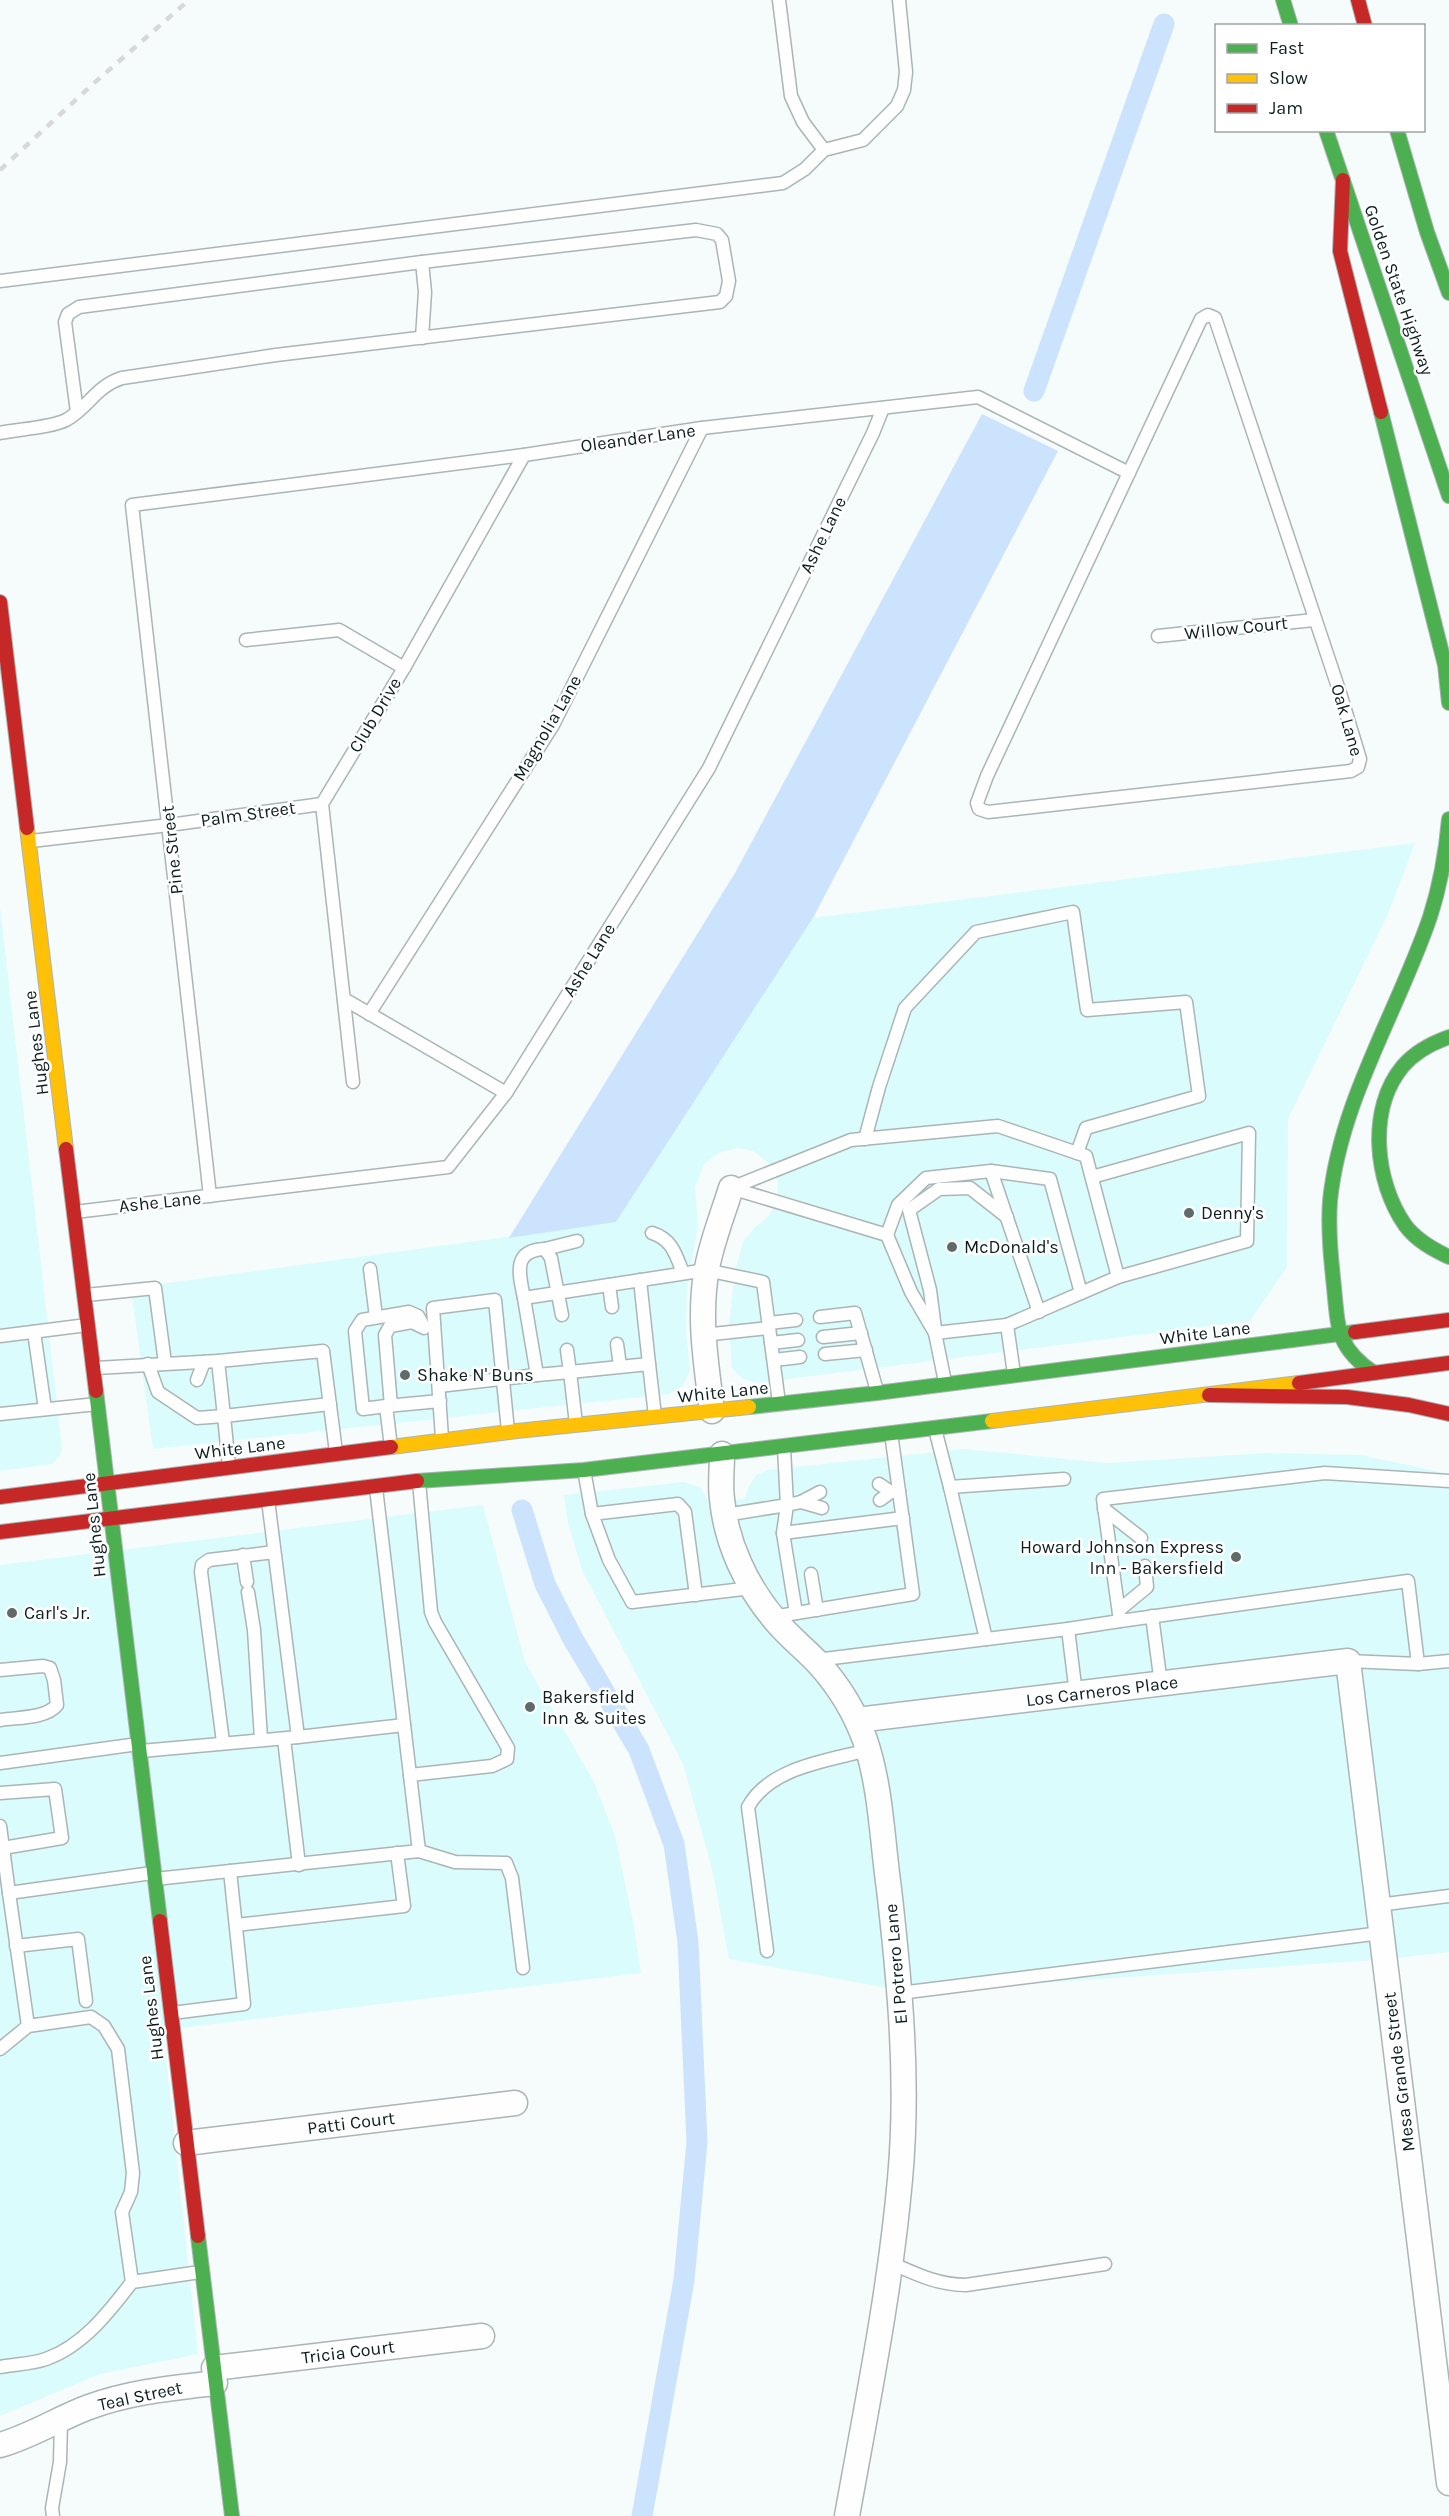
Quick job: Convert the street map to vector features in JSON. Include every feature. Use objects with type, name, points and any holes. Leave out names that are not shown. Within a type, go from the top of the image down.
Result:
[{"type":"main road","points":[[1283,0],[1290,24]]},
{"type":"main road","points":[[1358,0],[1364,24]]},
{"type":"main road","name":"Golden State Highway","points":[[1327,132],[1449,496]]},
{"type":"main road","points":[[1397,132],[1427,232],[1449,293]]},
{"type":"main road","points":[[1343,180],[1340,251],[1445,665],[1449,703]]},
{"type":"main road","points":[[1427,232],[1449,284]]},
{"type":"main road","name":"Hughes Lane","points":[[0,602],[15,757],[30,841],[232,2516]]},
{"type":"main road","points":[[1374,1373],[1357,1363],[1346,1351],[1339,1334],[1331,1264],[1331,1192],[1336,1165],[1353,1107],[1430,917],[1440,878],[1449,819]]},
{"type":"main road","points":[[1449,1037],[1419,1053],[1401,1068],[1389,1089],[1380,1120],[1377,1147],[1387,1192],[1407,1229],[1437,1253],[1449,1257]]},
{"type":"main road","name":"White Lane","points":[[0,1497],[508,1432],[655,1417],[708,1419],[779,1404],[1449,1320]]},
{"type":"main road","points":[[0,1532],[418,1481],[584,1470],[729,1446],[784,1447],[1449,1363]]},
{"type":"main road","points":[[915,1402],[942,1384]]},
{"type":"main road","points":[[1209,1395],[1347,1397],[1409,1405],[1449,1414]]},
{"type":"main road","points":[[584,1470],[600,1455]]},
{"type":"street","points":[[708,1419],[703,1293],[695,1271],[731,1188]]},
{"type":"street","name":"El Potrero Lane","points":[[729,1446],[722,1499],[724,1515],[740,1564],[752,1588],[772,1617],[815,1660],[839,1689],[857,1720],[868,1750],[874,1773],[900,1993],[904,2089],[900,2176],[891,2264],[847,2516]]},
{"type":"street","name":"Los Carneros Place","points":[[857,1720],[1348,1661]]},
{"type":"street","name":"Mesa Grande Street","points":[[1348,1661],[1449,2483]]},
{"type":"street","name":"Patti Court","points":[[186,2144],[515,2103]]},
{"type":"street","name":"Tricia Court","points":[[214,2376],[482,2336]]},
{"type":"street","name":"Teal Street","points":[[0,2445],[119,2397],[214,2376]]},
{"type":"lane","points":[[779,0],[791,96],[803,122],[824,150]]},
{"type":"lane","points":[[0,281],[783,183],[805,169],[824,150],[864,140],[897,106],[904,90],[906,72],[899,0]]},
{"type":"lane","points":[[0,433],[63,422],[77,412],[108,382],[123,378],[276,355],[720,302],[726,296],[729,281],[722,240],[717,234],[696,230],[422,262],[79,307],[68,314],[65,322],[77,412]]},
{"type":"lane","points":[[422,262],[425,292],[422,338]]},
{"type":"lane","name":"Oak Lane","points":[[1208,315],[1215,318],[1340,693],[1360,759],[1358,767],[1351,771],[988,812],[979,809],[977,803],[987,776],[1129,473],[1201,319],[1208,315]]},
{"type":"lane","name":"Oleander Lane","points":[[132,505],[525,455],[702,428],[978,397],[1129,473]]},
{"type":"lane","name":"Ashe Lane","points":[[74,1212],[448,1167],[506,1093],[709,768],[873,433],[883,408]]},
{"type":"lane","name":"Magnolia Lane","points":[[369,1014],[553,725],[702,428]]},
{"type":"lane","name":"Club Drive","points":[[322,804],[404,668],[525,455]]},
{"type":"lane","name":"Pine Street","points":[[132,505],[170,825],[210,1196]]},
{"type":"lane","name":"Willow Court","points":[[1158,636],[1314,620]]},
{"type":"lane","points":[[246,640],[339,630],[404,668]]},
{"type":"lane","points":[[322,804],[353,1082]]},
{"type":"lane","name":"Palm Street","points":[[30,841],[322,804]]},
{"type":"lane","points":[[865,1139],[905,1008],[976,932],[1073,912],[1087,1010],[1186,1002],[1199,1096],[1086,1128],[1077,1153]]},
{"type":"lane","points":[[344,999],[506,1093]]},
{"type":"lane","points":[[731,1188],[851,1140],[998,1126],[1086,1156],[1118,1277]]},
{"type":"lane","points":[[935,1334],[1007,1325],[1118,1277],[1247,1241],[1249,1133],[1092,1177]]},
{"type":"lane","points":[[991,1171],[1039,1312]]},
{"type":"lane","points":[[935,1334],[911,1292],[887,1234],[898,1205],[926,1178],[991,1171],[1050,1179],[1081,1293]]},
{"type":"lane","points":[[731,1188],[887,1234]]},
{"type":"lane","points":[[942,1384],[930,1290],[909,1210],[939,1189],[970,1188],[1007,1217]]},
{"type":"lane","points":[[652,1233],[662,1236],[695,1271]]},
{"type":"lane","points":[[537,1375],[519,1264],[524,1255],[532,1249],[545,1249],[577,1241]]},
{"type":"lane","points":[[545,1249],[551,1258],[562,1315]]},
{"type":"lane","points":[[369,1269],[376,1317]]},
{"type":"lane","points":[[524,1298],[695,1271],[763,1282],[779,1404]]},
{"type":"lane","points":[[640,1280],[655,1417]]},
{"type":"lane","points":[[609,1284],[612,1307]]},
{"type":"lane","points":[[85,1295],[155,1288],[165,1364]]},
{"type":"lane","points":[[443,1440],[433,1308],[495,1300],[508,1432]]},
{"type":"lane","points":[[436,1353],[418,1316],[409,1312],[362,1320],[354,1330],[363,1409],[440,1401]]},
{"type":"lane","points":[[820,1317],[855,1313],[877,1393]]},
{"type":"lane","points":[[703,1335],[796,1320]]},
{"type":"lane","points":[[391,1447],[385,1335],[390,1326],[412,1323],[424,1327]]},
{"type":"lane","points":[[0,1336],[88,1325]]},
{"type":"lane","points":[[1007,1325],[1014,1375]]},
{"type":"lane","points":[[34,1332],[45,1409]]},
{"type":"lane","points":[[823,1337],[861,1332]]},
{"type":"lane","points":[[771,1343],[798,1340]]},
{"type":"lane","points":[[616,1344],[620,1366]]},
{"type":"lane","points":[[567,1350],[576,1425]]},
{"type":"lane","points":[[825,1354],[866,1350]]},
{"type":"lane","points":[[93,1368],[218,1361],[322,1351],[337,1454]]},
{"type":"lane","points":[[774,1360],[800,1357]]},
{"type":"lane","points":[[218,1361],[229,1468]]},
{"type":"lane","points":[[197,1380],[204,1362]]},
{"type":"lane","points":[[148,1364],[158,1392],[182,1404],[197,1418],[330,1404]]},
{"type":"lane","points":[[439,1386],[649,1364]]},
{"type":"lane","points":[[0,1414],[98,1404]]},
{"type":"lane","points":[[935,1428],[986,1639]]},
{"type":"lane","points":[[772,1617],[914,1594],[903,1518],[895,1492],[891,1433]]},
{"type":"lane","points":[[784,1447],[787,1505],[783,1533],[796,1613]]},
{"type":"lane","points":[[584,1470],[592,1514],[609,1560],[632,1602],[752,1588]]},
{"type":"lane","points":[[1120,1615],[1102,1499],[1325,1473],[1449,1481]]},
{"type":"lane","points":[[950,1487],[1064,1479]]},
{"type":"lane","points":[[410,1775],[492,1766],[507,1760],[508,1755],[508,1748],[431,1612],[418,1481]]},
{"type":"lane","points":[[879,1484],[895,1492]]},
{"type":"lane","points":[[376,1486],[419,1851]]},
{"type":"lane","points":[[724,1515],[801,1502],[820,1492]]},
{"type":"lane","points":[[880,1500],[895,1492]]},
{"type":"lane","points":[[268,1499],[298,1737]]},
{"type":"lane","points":[[801,1502],[822,1508]]},
{"type":"lane","points":[[592,1514],[678,1504],[684,1512],[696,1594]]},
{"type":"lane","points":[[1104,1509],[1141,1538]]},
{"type":"lane","points":[[783,1533],[805,1534],[903,1518]]},
{"type":"lane","points":[[223,1742],[201,1572],[202,1565],[209,1560],[274,1552]]},
{"type":"lane","points":[[243,1556],[254,1630],[261,1739]]},
{"type":"lane","points":[[1120,1615],[1148,1587],[1145,1566]]},
{"type":"lane","points":[[811,1574],[817,1610]]},
{"type":"lane","points":[[815,1660],[1068,1629],[1120,1615],[1152,1616],[1408,1581],[1418,1664]]},
{"type":"lane","points":[[1152,1616],[1161,1684]]},
{"type":"lane","points":[[1068,1629],[1076,1694]]},
{"type":"lane","points":[[1348,1661],[1418,1664],[1449,1661]]},
{"type":"lane","points":[[0,1670],[43,1666],[50,1668],[57,1705],[52,1711],[40,1715],[0,1720]]},
{"type":"lane","points":[[0,1762],[138,1748],[284,1739],[404,1725]]},
{"type":"lane","points":[[284,1739],[299,1865]]},
{"type":"lane","points":[[766,1951],[748,1807],[755,1795],[782,1776],[868,1750]]},
{"type":"lane","points":[[0,1793],[55,1789],[62,1838],[3,1848]]},
{"type":"lane","points":[[0,1826],[28,2026]]},
{"type":"lane","points":[[9,1893],[154,1876],[299,1865],[419,1851],[455,1862],[506,1863],[512,1878],[523,1968]]},
{"type":"lane","points":[[236,1925],[404,1906],[397,1853]]},
{"type":"lane","points":[[170,2014],[244,2004],[230,1871]]},
{"type":"lane","points":[[1378,1905],[1449,1896]]},
{"type":"lane","points":[[900,1993],[1382,1933]]},
{"type":"lane","points":[[16,1946],[78,1939],[86,2001]]},
{"type":"lane","points":[[0,2049],[28,2026],[91,2017],[104,2026],[118,2049],[133,2173],[131,2192],[122,2212],[132,2282]]},
{"type":"lane","points":[[891,2264],[927,2279],[950,2285],[966,2285],[1105,2264]]},
{"type":"lane","points":[[0,2367],[46,2359],[79,2342],[104,2317],[132,2282],[202,2272]]},
{"type":"lane","points":[[53,2516],[52,2508],[60,2462],[61,2421]]},
{"type":"shaded area","points":[[982,414],[1058,451],[813,918],[616,1222],[509,1238],[735,873]]},
{"type":"shaded area","points":[[1415,843],[1388,914],[1288,1119],[1287,1267],[1250,1321],[757,1383],[743,1379],[732,1368],[729,1325],[735,1271],[743,1242],[754,1228],[767,1218],[776,1205],[778,1182],[769,1163],[753,1151],[738,1148],[719,1153],[704,1164],[695,1187],[698,1226],[687,1289],[686,1330],[690,1370],[683,1386],[669,1394],[153,1449],[131,1288],[616,1222],[813,918]]},
{"type":"shaded area","points":[[0,907],[62,1448],[60,1455],[52,1464],[0,1471]]},
{"type":"shaded area","points":[[963,1449],[1107,1463],[1267,1453],[1361,1455],[1449,1474],[1449,1952],[1388,1959],[909,1992],[729,1959],[713,1873],[683,1764],[582,1570],[568,1523],[564,1495],[684,1482],[700,1487],[709,1502],[745,1499],[756,1475],[768,1470]]},
{"type":"shaded area","points":[[483,1505],[525,1662],[594,1782],[615,1836],[633,1921],[641,1973],[163,2030],[198,2354],[100,2374],[0,2416],[0,1565]]},
{"type":"waterway","points":[[1034,391],[1164,24]]},
{"type":"waterway","points":[[522,1510],[545,1584],[573,1639],[639,1750],[674,1844],[688,1942],[697,2142],[684,2280],[642,2516]]},
{"type":"railway","points":[[0,170],[189,0]]},
{"type":"traffic: fast","points":[[1283,0],[1290,24]]},
{"type":"traffic: fast","points":[[1327,132],[1449,496]]},
{"type":"traffic: fast","points":[[1398,132],[1427,232],[1449,293]]},
{"type":"traffic: fast","points":[[1381,412],[1445,665],[1449,703]]},
{"type":"traffic: fast","points":[[1374,1373],[1362,1364],[1346,1346],[1339,1326],[1330,1244],[1330,1201],[1345,1128],[1430,917],[1442,869],[1449,819]]},
{"type":"traffic: fast","points":[[1449,1037],[1413,1056],[1392,1083],[1384,1103],[1379,1146],[1387,1188],[1405,1225],[1425,1244],[1449,1257]]},
{"type":"traffic: fast","points":[[749,1407],[877,1393],[1355,1332]]},
{"type":"traffic: fast","points":[[96,1391],[160,1921]]},
{"type":"traffic: fast","points":[[417,1481],[584,1470],[992,1421]]},
{"type":"traffic: fast","points":[[198,2236],[232,2516]]},
{"type":"traffic: slow","points":[[27,828],[66,1149]]},
{"type":"traffic: slow","points":[[992,1421],[1299,1383]]},
{"type":"traffic: slow","points":[[391,1447],[517,1431],[749,1407]]},
{"type":"traffic: jam","points":[[1358,0],[1364,24]]},
{"type":"traffic: jam","points":[[1343,180],[1340,251],[1381,412]]},
{"type":"traffic: jam","points":[[0,602],[27,828]]},
{"type":"traffic: jam","points":[[66,1149],[96,1391]]},
{"type":"traffic: jam","points":[[1355,1332],[1449,1320]]},
{"type":"traffic: jam","points":[[1299,1383],[1449,1363]]},
{"type":"traffic: jam","points":[[1209,1395],[1347,1397],[1409,1405],[1449,1414]]},
{"type":"traffic: jam","points":[[0,1497],[391,1447]]},
{"type":"traffic: jam","points":[[0,1532],[417,1481]]},
{"type":"traffic: jam","points":[[160,1921],[198,2236]]},
{"type":"place","name":"Denny's","points":[[1189,1213]]},
{"type":"place","name":"McDonald's","points":[[952,1247]]},
{"type":"place","name":"Shake N' Buns","points":[[405,1375]]},
{"type":"place","name":"Howard Johnson Express Inn - Bakersfield","points":[[1236,1557]]},
{"type":"place","name":"Carl's Jr.","points":[[12,1613]]},
{"type":"place","name":"Bakersfield Inn & Suites","points":[[530,1707]]}]
